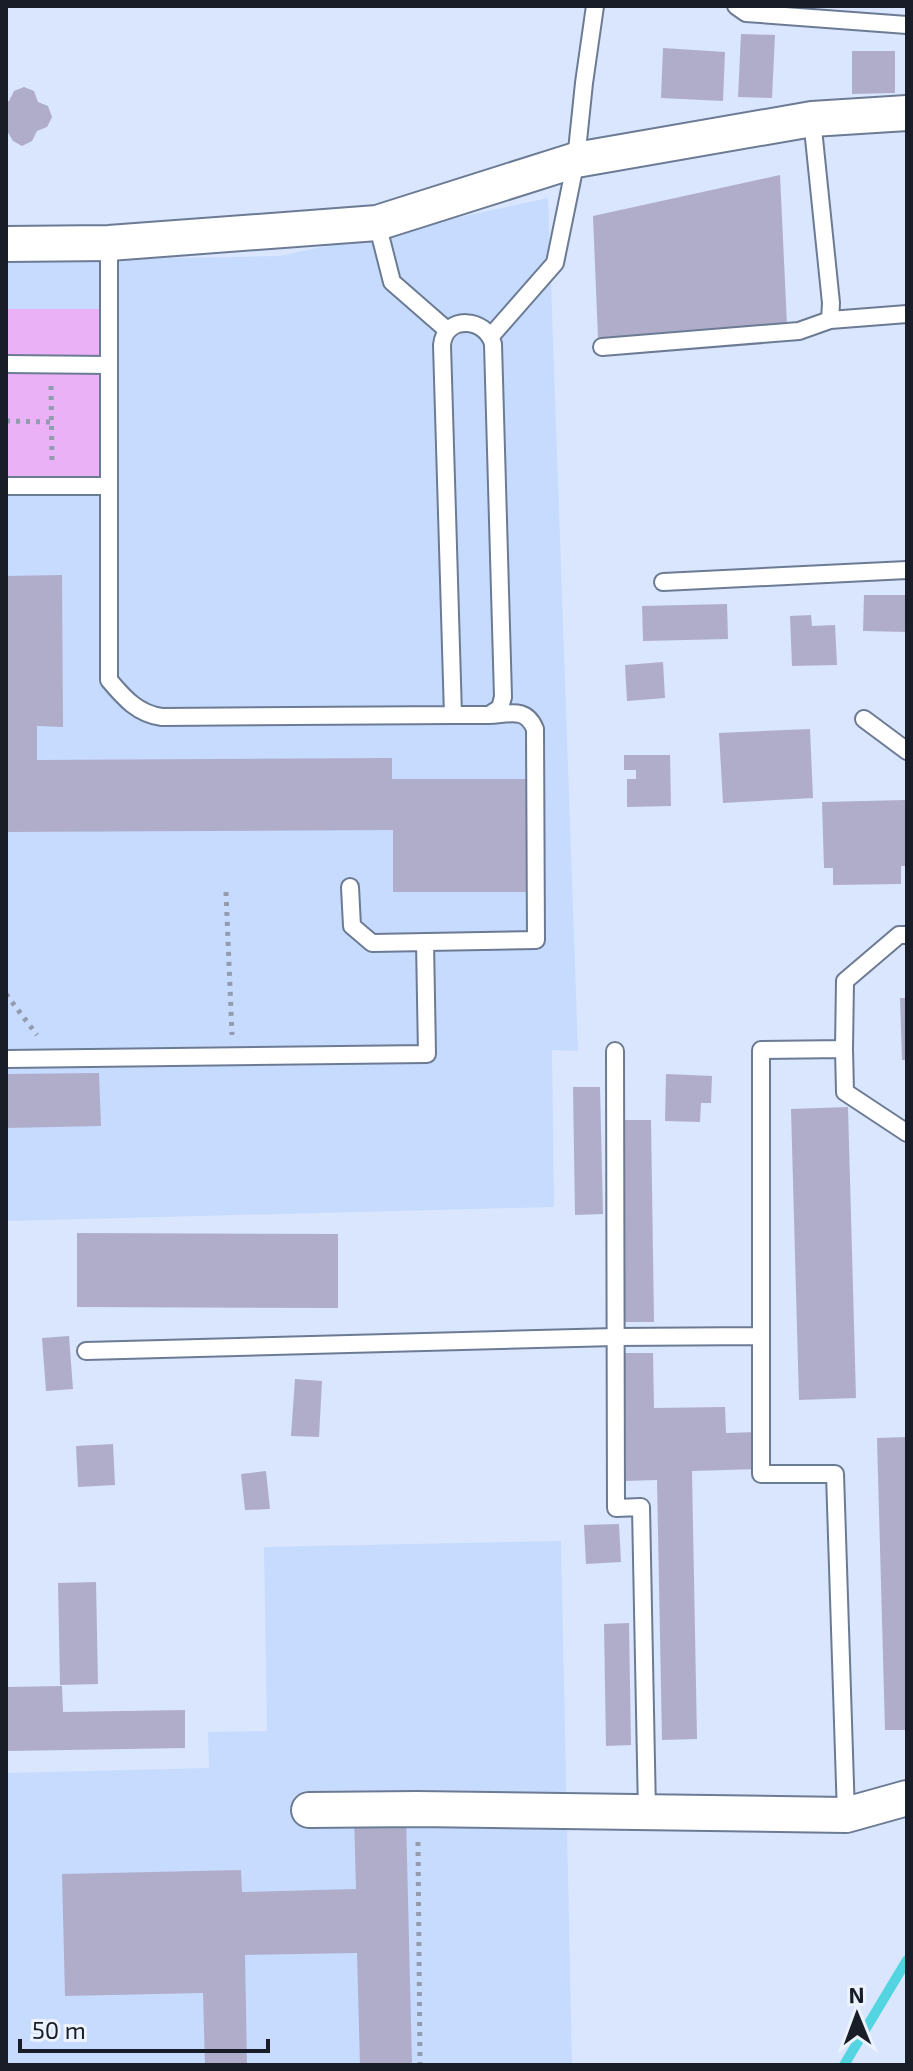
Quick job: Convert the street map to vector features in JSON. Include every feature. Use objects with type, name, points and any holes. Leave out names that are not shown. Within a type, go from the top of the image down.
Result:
[{"type":"street","points":[[6,244],[109,243],[377,223],[576,160],[812,119],[907,113]]},
{"type":"street","points":[[309,1810],[846,1815],[907,1798]]},
{"type":"lane","points":[[491,336],[555,263],[576,160],[595,6]]},
{"type":"lane","points":[[736,6],[746,13],[907,25]]},
{"type":"lane","points":[[812,119],[831,303],[830,320]]},
{"type":"lane","points":[[377,223],[392,282],[447,330]]},
{"type":"lane","points":[[109,243],[109,680],[125,698],[149,715],[162,717],[520,713],[530,718],[535,729],[536,940],[372,943],[352,926],[350,887]]},
{"type":"lane","points":[[602,347],[799,331],[830,320],[907,314]]},
{"type":"lane","points":[[453,715],[442,345],[447,330],[469,323],[484,328],[493,344],[503,697],[500,708],[489,715]]},
{"type":"lane","points":[[6,364],[109,365]]},
{"type":"lane","points":[[6,486],[109,486]]},
{"type":"lane","points":[[663,582],[907,570]]},
{"type":"lane","points":[[864,719],[907,751]]},
{"type":"lane","points":[[907,935],[899,935],[845,981],[844,1049],[845,1092],[907,1133]]},
{"type":"lane","points":[[6,1059],[427,1054],[425,942]]},
{"type":"lane","points":[[844,1049],[761,1050],[761,1474],[835,1474],[846,1815]]},
{"type":"lane","points":[[615,1051],[616,1508],[641,1507],[647,1813]]},
{"type":"lane","points":[[86,1351],[761,1336]]},
{"type":"path","points":[[50,365],[52,486]]},
{"type":"path","points":[[6,421],[51,422]]},
{"type":"path","points":[[226,892],[233,1056]]},
{"type":"path","points":[[6,994],[54,1058]]},
{"type":"path","points":[[417,1809],[420,2065]]},
{"type":"shaded area","points":[[548,198],[578,1051],[552,1050],[554,1207],[6,1221],[6,261],[280,256]]},
{"type":"shaded area","points":[[6,309],[109,309],[109,486],[6,486]]},
{"type":"shaded area","points":[[561,1541],[572,2065],[6,2065],[6,1773],[209,1768],[208,1732],[267,1731],[264,1547]]},
{"type":"building","points":[[741,34],[775,35],[772,98],[738,97]]},
{"type":"building","points":[[663,48],[725,52],[723,101],[661,98]]},
{"type":"building","points":[[852,51],[895,51],[895,93],[852,94]]},
{"type":"building","points":[[24,87],[34,91],[38,102],[48,106],[52,117],[47,127],[37,131],[32,141],[22,146],[13,141],[6,129],[6,103],[14,91]]},
{"type":"building","points":[[780,175],[787,325],[598,338],[593,216]]},
{"type":"building","points":[[62,575],[63,727],[37,726],[37,760],[392,758],[392,779],[526,779],[527,892],[393,892],[393,830],[6,832],[6,576]]},
{"type":"building","points":[[864,595],[907,595],[907,632],[863,631]]},
{"type":"building","points":[[727,604],[728,639],[643,641],[642,606]]},
{"type":"building","points":[[811,615],[812,626],[835,625],[837,665],[792,666],[790,616]]},
{"type":"building","points":[[663,662],[665,698],[627,701],[625,665]]},
{"type":"building","points":[[810,729],[813,798],[723,803],[719,733]]},
{"type":"building","points":[[624,755],[670,755],[671,806],[627,807],[627,779],[636,779],[636,770],[624,770]]},
{"type":"building","points":[[906,800],[907,866],[901,866],[901,884],[833,885],[833,868],[824,868],[822,802]]},
{"type":"building","points":[[900,998],[907,998],[907,1060],[902,1060]]},
{"type":"building","points":[[99,1073],[101,1126],[6,1128],[6,1074]]},
{"type":"building","points":[[666,1074],[712,1076],[711,1103],[701,1103],[700,1122],[665,1121]]},
{"type":"building","points":[[573,1087],[600,1087],[603,1214],[575,1215]]},
{"type":"building","points":[[848,1107],[856,1398],[799,1400],[791,1109]]},
{"type":"building","points":[[621,1120],[651,1120],[654,1322],[625,1322]]},
{"type":"building","points":[[77,1233],[338,1234],[338,1308],[77,1307]]},
{"type":"building","points":[[69,1336],[73,1389],[46,1391],[42,1338]]},
{"type":"building","points":[[622,1353],[653,1353],[654,1408],[725,1407],[726,1433],[757,1432],[758,1469],[692,1471],[697,1739],[662,1740],[657,1480],[624,1481]]},
{"type":"building","points":[[295,1379],[322,1381],[319,1437],[291,1436]]},
{"type":"building","points":[[907,1437],[907,1730],[885,1730],[877,1438]]},
{"type":"building","points":[[113,1444],[115,1485],[78,1487],[76,1446]]},
{"type":"building","points":[[266,1471],[270,1509],[245,1510],[241,1474]]},
{"type":"building","points":[[619,1524],[621,1562],[586,1564],[584,1525]]},
{"type":"building","points":[[96,1582],[98,1684],[60,1685],[58,1583]]},
{"type":"building","points":[[629,1623],[631,1745],[606,1746],[604,1624]]},
{"type":"building","points":[[62,1686],[63,1712],[185,1710],[185,1748],[8,1751],[7,1687]]},
{"type":"building","points":[[406,1815],[412,2065],[360,2065],[357,1953],[245,1955],[247,2065],[205,2065],[203,1993],[65,1996],[62,1874],[241,1870],[242,1892],[356,1889],[354,1816]]},
{"type":"waterway","points":[[844,2065],[907,1960]]}]
